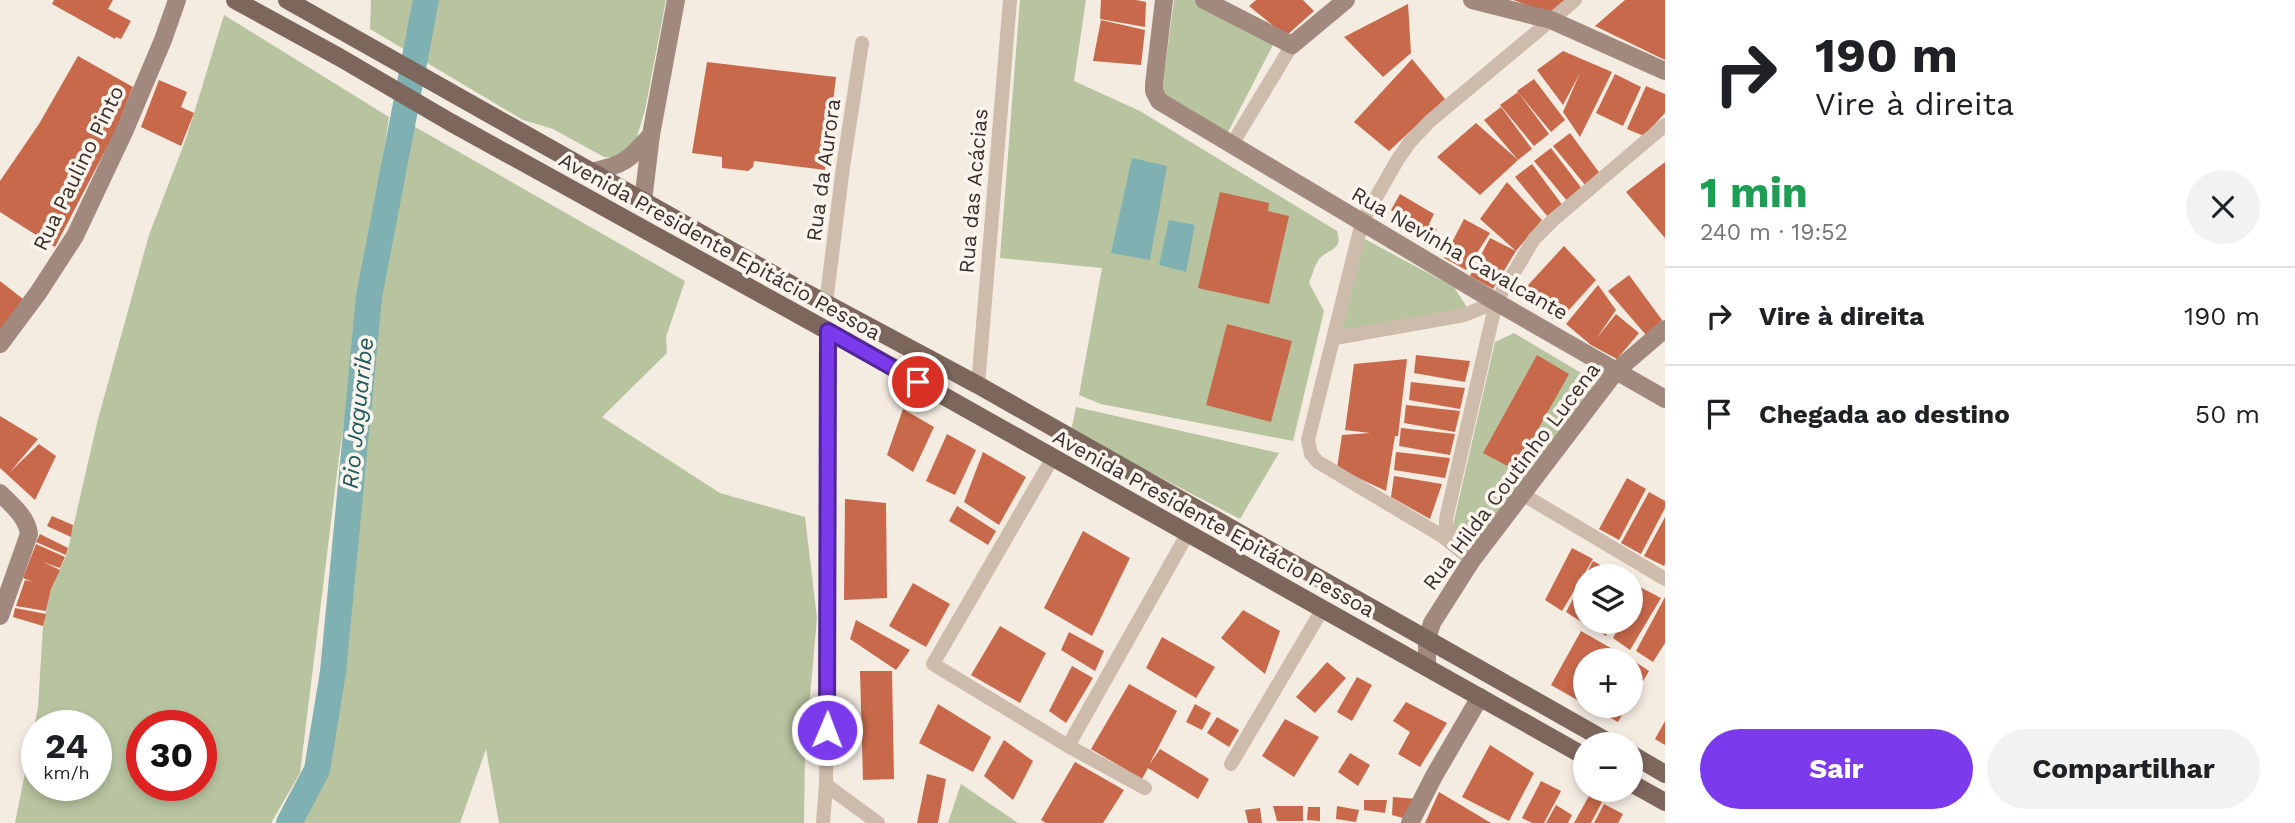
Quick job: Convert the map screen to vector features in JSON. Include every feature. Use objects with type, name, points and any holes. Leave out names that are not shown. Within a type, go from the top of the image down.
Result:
[{"type":"main road","name":"Avenida Presidente Epitácio Pessoa","points":[[235,0],[1573,750]]},
{"type":"main road","name":"Avenida Presidente Epitácio Pessoa","points":[[287,0],[464,98],[590,172],[978,385],[1591,732]]},
{"type":"main road","points":[[1643,761],[1665,774]]},
{"type":"main road","points":[[1643,790],[1665,802]]},
{"type":"street","name":"Rua Paulino Pinto","points":[[0,344],[38,293],[75,236],[124,132],[177,0]]},
{"type":"street","points":[[643,201],[651,135],[676,0]]},
{"type":"street","name":"Rua das Acácias","points":[[978,385],[1010,0]]},
{"type":"street","name":"Rua Nevinha Cavalcante","points":[[1164,0],[1154,84],[1156,97],[1165,105],[1665,400]]},
{"type":"street","points":[[1204,0],[1292,45]]},
{"type":"street","points":[[1231,146],[1292,45],[1346,0]]},
{"type":"street","points":[[1472,0],[1551,20],[1665,71]]},
{"type":"street","points":[[1477,554],[1430,530],[1318,463],[1311,454],[1308,440],[1362,222],[1384,181],[1410,142],[1430,121],[1575,0]]},
{"type":"street","name":"Rua da Aurora","points":[[826,303],[862,43]]},
{"type":"street","points":[[1477,554],[1474,549],[1452,535],[1447,528],[1446,519],[1496,302],[1534,239],[1665,125]]},
{"type":"street","points":[[590,172],[629,160],[651,135]]},
{"type":"street","points":[[1335,338],[1464,315],[1496,302]]},
{"type":"street","name":"Rua Hilda Coutinho Lucena","points":[[1427,667],[1427,639],[1432,623],[1477,554],[1616,371],[1665,330]]},
{"type":"street","points":[[823,823],[826,785],[828,331]]},
{"type":"street","points":[[1052,459],[933,664],[1068,746],[1145,788]]},
{"type":"street","points":[[0,493],[20,513],[27,524],[29,534],[0,616]]},
{"type":"street","points":[[1522,494],[1665,579]]},
{"type":"street","points":[[1430,530],[1437,528],[1446,519]]},
{"type":"street","points":[[1068,746],[1188,533]]},
{"type":"street","points":[[1231,764],[1322,610]]},
{"type":"street","points":[[1410,823],[1480,697]]},
{"type":"street","points":[[826,785],[878,823]]},
{"type":"green space","points":[[371,0],[666,0],[645,110],[634,147],[620,157],[604,157],[553,129],[523,120],[370,29]]},
{"type":"green space","points":[[1020,0],[1086,0],[1074,81],[1140,111],[1337,231],[1338,243],[1318,261],[1309,283],[1324,311],[1293,441],[1101,404],[1079,395],[1102,268],[1000,258]]},
{"type":"green space","points":[[1174,0],[1194,0],[1275,41],[1225,138],[1161,99]]},
{"type":"green space","points":[[224,15],[389,117],[339,457],[300,773],[271,823],[15,823],[21,793],[21,801],[112,801],[112,710],[37,710],[43,626],[51,589],[67,554],[98,419],[149,235],[187,136]]},
{"type":"green space","points":[[403,120],[685,281],[666,337],[667,353],[602,417],[720,493],[805,517],[817,618],[805,751],[804,823],[499,823],[486,749],[460,823],[287,823],[317,770],[369,297]]},
{"type":"green space","points":[[1361,237],[1454,287],[1468,309],[1341,333]]},
{"type":"green space","points":[[1514,333],[1583,374],[1596,389],[1477,545],[1464,549],[1453,525],[1495,342]]},
{"type":"green space","points":[[1076,407],[1279,453],[1240,519],[1071,431]]},
{"type":"green space","points":[[961,784],[1018,823],[948,823]]},
{"type":"water","points":[[1132,158],[1167,166],[1150,260],[1111,253]]},
{"type":"water","points":[[1169,220],[1195,225],[1186,272],[1159,265]]},
{"type":"building","points":[[54,0],[113,0],[108,9],[131,21],[121,39],[115,39],[52,4]]},
{"type":"building","points":[[1101,0],[1146,2],[1145,27],[1100,19]]},
{"type":"building","points":[[1256,0],[1303,0],[1314,11],[1286,36],[1249,6]]},
{"type":"building","points":[[1513,0],[1566,0],[1551,14]]},
{"type":"building","points":[[1625,0],[1665,0],[1665,60],[1595,26]]},
{"type":"building","points":[[1408,4],[1411,53],[1383,77],[1344,37]]},
{"type":"building","points":[[1101,20],[1145,30],[1141,65],[1093,61]]},
{"type":"building","points":[[1563,51],[1612,72],[1580,137],[1563,112],[1580,73],[1563,105],[1537,70]]},
{"type":"building","points":[[78,56],[133,87],[115,132],[55,247],[0,212],[0,181],[39,124]]},
{"type":"building","points":[[1412,59],[1445,99],[1389,151],[1354,122]]},
{"type":"building","points":[[707,62],[836,77],[825,170],[754,161],[753,167],[748,171],[722,168],[722,157],[692,153]]},
{"type":"building","points":[[1615,74],[1641,87],[1623,126],[1596,113]]},
{"type":"building","points":[[1534,79],[1565,120],[1551,132],[1517,91]]},
{"type":"building","points":[[159,80],[187,92],[181,107],[194,113],[181,146],[141,127]]},
{"type":"building","points":[[1646,86],[1665,94],[1665,113],[1644,136],[1627,129]]},
{"type":"building","points":[[1518,92],[1549,134],[1534,146],[1500,105]]},
{"type":"building","points":[[1501,107],[1532,149],[1518,160],[1484,120]]},
{"type":"building","points":[[1476,123],[1518,160],[1480,195],[1437,157]]},
{"type":"building","points":[[1570,133],[1601,175],[1586,186],[1553,146]]},
{"type":"building","points":[[1551,148],[1583,190],[1568,202],[1534,161]]},
{"type":"building","points":[[1665,162],[1665,238],[1626,192]]},
{"type":"building","points":[[1532,164],[1563,206],[1548,217],[1515,177]]},
{"type":"building","points":[[1507,182],[1542,220],[1516,251],[1480,219]]},
{"type":"building","points":[[1220,192],[1269,203],[1268,211],[1289,216],[1269,304],[1198,288]]},
{"type":"building","points":[[1400,194],[1434,214],[1429,224],[1437,229],[1434,235],[1391,210]]},
{"type":"building","points":[[1464,219],[1490,233],[1466,270],[1444,258]]},
{"type":"building","points":[[1490,238],[1516,251],[1493,289],[1470,276]]},
{"type":"building","points":[[1564,246],[1596,280],[1558,322],[1518,296]]},
{"type":"building","points":[[1629,275],[1662,320],[1646,335],[1608,291]]},
{"type":"building","points":[[0,281],[23,299],[0,330]]},
{"type":"building","points":[[1598,285],[1616,310],[1596,339],[1616,314],[1639,333],[1617,359],[1591,345],[1566,324]]},
{"type":"building","points":[[1227,324],[1292,341],[1271,422],[1206,405]]},
{"type":"building","points":[[1416,355],[1470,361],[1465,382],[1414,373]]},
{"type":"building","points":[[1537,355],[1569,374],[1515,470],[1483,453]]},
{"type":"building","points":[[1407,359],[1398,436],[1395,436],[1386,491],[1337,468],[1342,435],[1370,433],[1345,430],[1354,364]]},
{"type":"building","points":[[1411,382],[1465,388],[1460,409],[1409,400]]},
{"type":"building","points":[[1406,405],[1460,411],[1455,432],[1404,423]]},
{"type":"building","points":[[903,409],[934,427],[913,472],[887,455]]},
{"type":"building","points":[[0,416],[38,439],[10,472],[39,444],[56,456],[35,500],[0,468]]},
{"type":"building","points":[[1401,428],[1455,434],[1450,455],[1399,446]]},
{"type":"building","points":[[947,434],[976,450],[955,495],[926,481]]},
{"type":"building","points":[[983,452],[1026,477],[999,525],[964,502]]},
{"type":"building","points":[[1396,452],[1450,458],[1445,478],[1394,470]]},
{"type":"building","points":[[1394,476],[1442,484],[1430,519],[1391,497]]},
{"type":"building","points":[[1627,478],[1646,489],[1619,540],[1599,529]]},
{"type":"building","points":[[1649,492],[1665,501],[1665,508],[1641,554],[1621,543]]},
{"type":"building","points":[[845,499],[886,503],[887,598],[844,600]]},
{"type":"building","points":[[957,506],[996,531],[988,545],[949,521]]},
{"type":"building","points":[[52,516],[73,525],[71,537],[47,526]]},
{"type":"building","points":[[1665,517],[1665,564],[1664,566],[1644,556]]},
{"type":"building","points":[[1083,531],[1130,558],[1092,636],[1044,608]]},
{"type":"building","points":[[40,534],[68,548],[66,555],[36,542]]},
{"type":"building","points":[[36,544],[65,557],[60,568],[43,562],[60,570],[51,589],[46,611],[16,606],[25,580],[33,582],[23,578]]},
{"type":"building","points":[[1572,548],[1593,559],[1590,564],[1573,564],[1573,593],[1562,611],[1545,600]]},
{"type":"building","points":[[913,583],[950,604],[926,647],[889,626]]},
{"type":"building","points":[[1643,589],[1661,598],[1643,628]]},
{"type":"building","points":[[1665,597],[1665,643],[1653,662],[1643,656],[1643,648],[1638,648]]},
{"type":"building","points":[[1573,599],[1573,617],[1566,612]]},
{"type":"building","points":[[15,608],[46,614],[43,626],[13,617]]},
{"type":"building","points":[[1243,610],[1280,631],[1265,674],[1221,638]]},
{"type":"building","points":[[856,620],[910,650],[896,670],[850,639]]},
{"type":"building","points":[[1000,626],[1046,653],[1020,703],[971,675]]},
{"type":"building","points":[[1069,632],[1104,651],[1095,671],[1061,650]]},
{"type":"building","points":[[1579,634],[1586,634],[1611,648],[1573,648],[1573,698],[1551,685]]},
{"type":"building","points":[[1615,634],[1640,634],[1631,648],[1613,638]]},
{"type":"building","points":[[1162,637],[1215,667],[1196,698],[1146,668]]},
{"type":"building","points":[[1327,662],[1346,678],[1315,713],[1296,697]]},
{"type":"building","points":[[1072,666],[1093,678],[1066,723],[1049,711]]},
{"type":"building","points":[[1643,667],[1649,671],[1643,681]]},
{"type":"building","points":[[860,671],[892,671],[894,779],[863,780]]},
{"type":"building","points":[[1357,677],[1372,685],[1352,721],[1337,712]]},
{"type":"building","points":[[1129,684],[1177,711],[1149,765],[1160,749],[1209,779],[1198,799],[1148,768],[1142,779],[1091,749]]},
{"type":"building","points":[[1406,702],[1447,723],[1420,767],[1398,754],[1410,732],[1393,721]]},
{"type":"building","points":[[938,704],[991,737],[973,772],[919,743]]},
{"type":"building","points":[[1195,704],[1211,713],[1202,730],[1186,722]]},
{"type":"building","points":[[1217,717],[1239,730],[1229,747],[1207,733]]},
{"type":"building","points":[[1285,719],[1319,737],[1294,777],[1262,756]]},
{"type":"building","points":[[1665,721],[1665,745],[1655,739]]},
{"type":"building","points":[[1004,740],[1033,761],[1013,800],[984,776]]},
{"type":"building","points":[[1490,745],[1534,773],[1509,821],[1462,797]]},
{"type":"building","points":[[1350,753],[1370,765],[1358,786],[1338,772]]},
{"type":"building","points":[[1075,762],[1124,790],[1103,823],[1046,823],[1041,820]]},
{"type":"building","points":[[927,774],[946,779],[938,823],[917,823]]},
{"type":"building","points":[[1541,781],[1561,791],[1544,823],[1532,823],[1522,818]]},
{"type":"building","points":[[1439,792],[1491,823],[1425,823]]},
{"type":"building","points":[[1393,797],[1418,799],[1407,819],[1392,815]]},
{"type":"building","points":[[1364,800],[1387,800],[1385,813],[1364,810]]},
{"type":"building","points":[[1586,802],[1602,802],[1591,823],[1574,823]]},
{"type":"building","points":[[1604,804],[1623,814],[1618,823],[1594,823]]},
{"type":"building","points":[[1556,805],[1572,815],[1568,823],[1546,823]]},
{"type":"building","points":[[1273,806],[1303,806],[1303,821],[1277,821]]},
{"type":"building","points":[[1337,806],[1359,810],[1356,822],[1336,819]]},
{"type":"building","points":[[1308,807],[1320,807],[1320,821],[1307,820]]},
{"type":"building","points":[[1260,808],[1262,823],[1248,823],[1245,810]]},
{"type":"waterway","name":"Rio Jaguaribe","points":[[289,823],[317,770],[333,672],[369,297],[426,0]]},
{"type":"route","points":[[827,730],[828,331],[918,382]]}]
